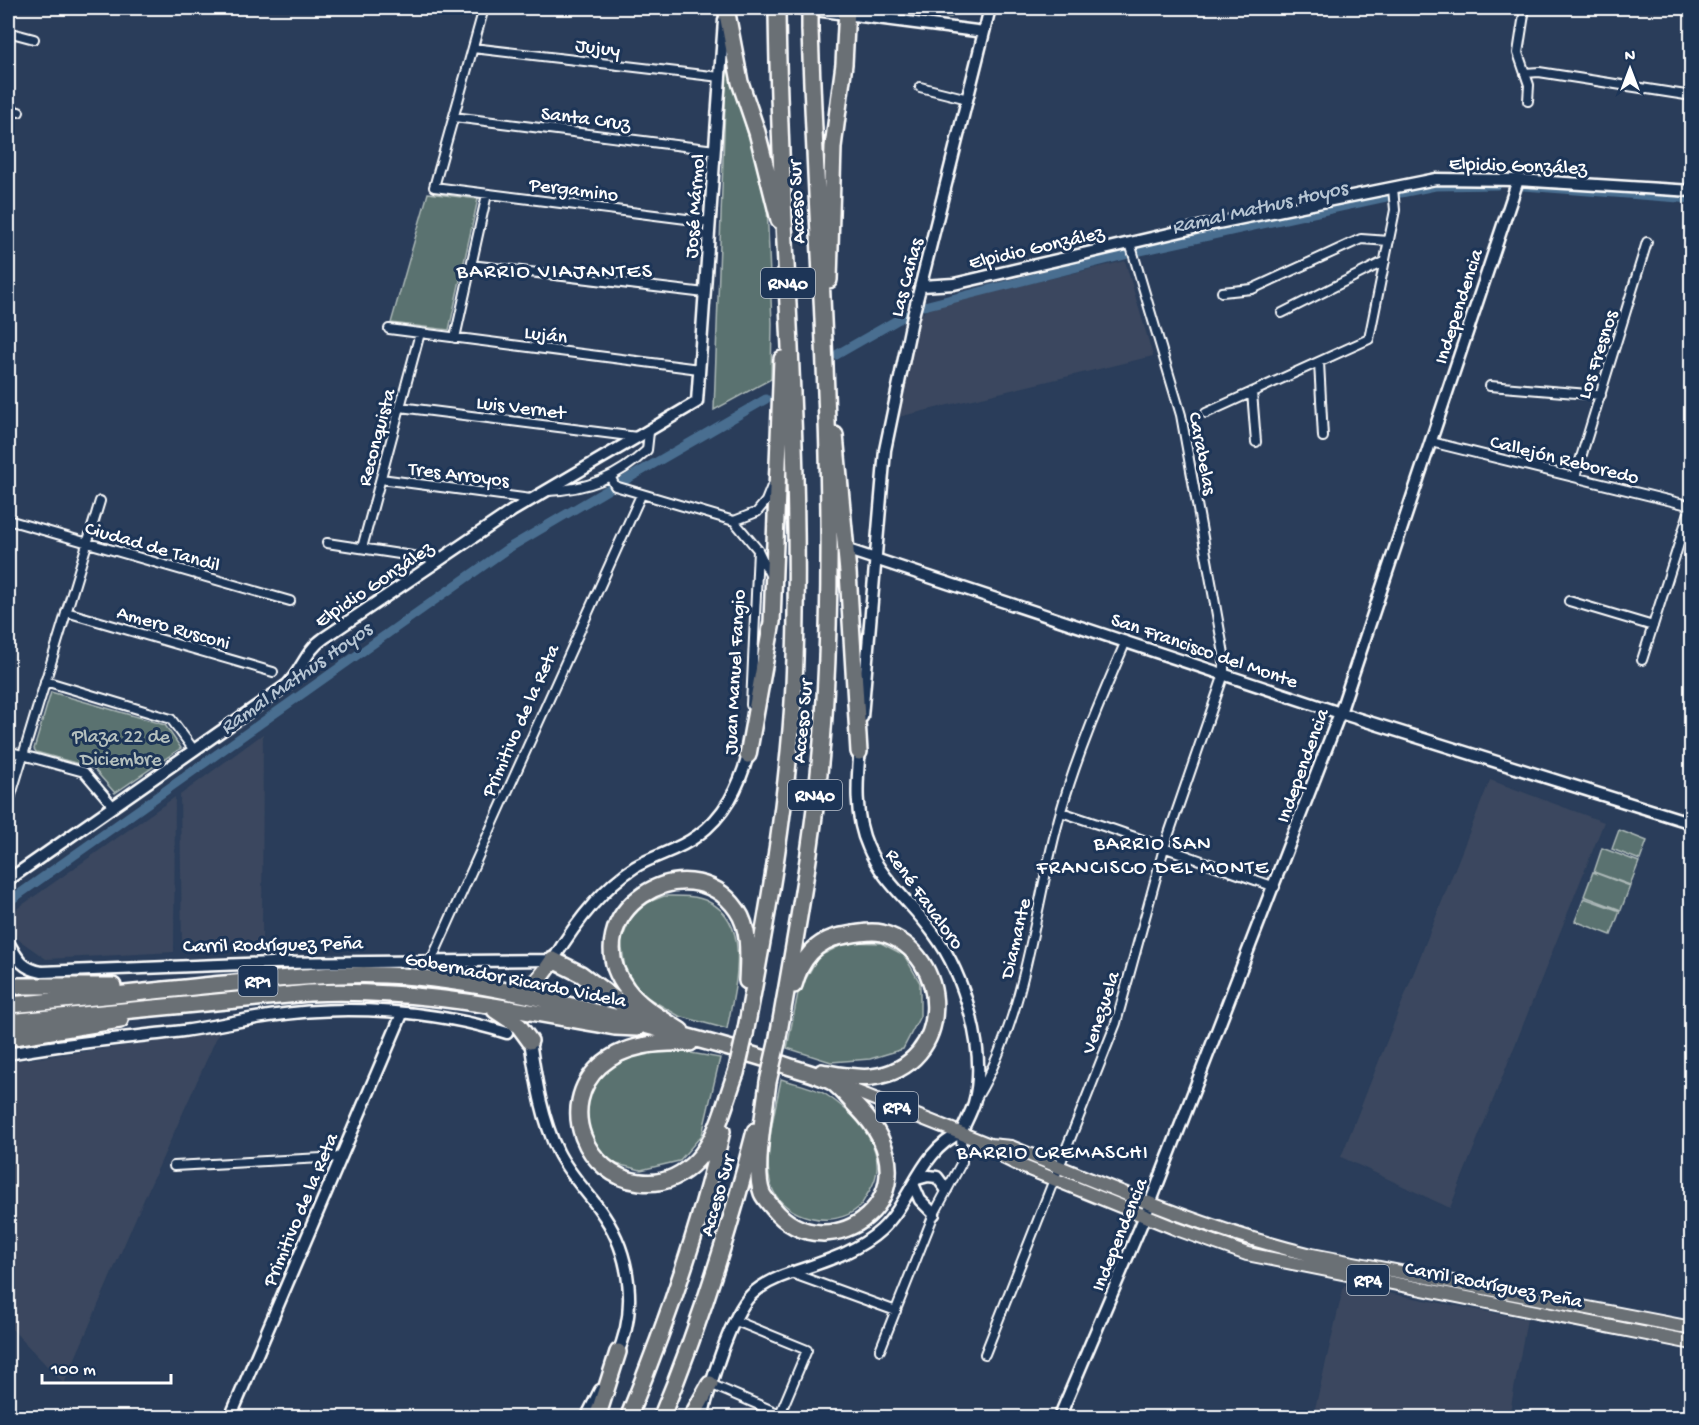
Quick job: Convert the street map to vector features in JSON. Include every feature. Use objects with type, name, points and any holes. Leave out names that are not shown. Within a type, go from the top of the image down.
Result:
[{"type":"highway","points":[[725,8],[740,82],[768,177],[788,268]]},
{"type":"highway","name":"Acceso Sur","points":[[628,1418],[696,1228],[745,1034],[769,907],[794,686],[796,490],[777,8]]},
{"type":"highway","name":"Acceso Sur","points":[[661,1418],[723,1246],[777,1043],[802,898],[825,698],[829,574],[824,358],[810,8]]},
{"type":"highway","points":[[847,10],[844,64],[833,147],[824,358],[838,462],[859,752]]},
{"type":"highway","points":[[748,755],[762,687],[774,584],[780,381],[788,293]]},
{"type":"highway","points":[[688,1036],[635,999],[618,973],[613,950],[615,930],[622,913],[638,896],[657,886],[678,882],[704,885],[724,895],[738,910],[746,934],[748,954],[745,1034]]},
{"type":"highway","points":[[777,1043],[796,977],[803,962],[819,945],[835,937],[859,933],[881,933],[900,941],[916,957],[930,982],[935,1000],[936,1021],[930,1040],[922,1052],[909,1064],[872,1077],[798,1069]]},
{"type":"highway","points":[[481,996],[531,987],[542,979],[553,960],[581,974],[608,996],[658,1029]]},
{"type":"highway","name":"Gobernador Ricardo Videla","points":[[8,1005],[306,976],[359,974],[414,977],[481,996],[615,1027],[658,1029],[756,1055]]},
{"type":"highway","points":[[8,986],[188,987]]},
{"type":"highway","name":"Gobernador Ricardo Videla","points":[[8,1022],[309,993],[358,991],[481,996]]},
{"type":"highway","points":[[481,996],[519,1026],[530,1041]]},
{"type":"highway","points":[[8,1038],[92,1026],[190,1005]]},
{"type":"highway","points":[[716,1043],[659,1043],[623,1052],[598,1067],[588,1081],[578,1111],[579,1126],[590,1152],[607,1170],[634,1182],[666,1181],[685,1172],[710,1143],[736,1073]]},
{"type":"highway","name":"Carril Rodríguez Peña","points":[[756,1055],[832,1082]]},
{"type":"highway","points":[[768,1082],[760,1158],[762,1194],[786,1221],[803,1230],[820,1232],[851,1227],[870,1215],[884,1195],[890,1173],[882,1138],[870,1121],[832,1082]]},
{"type":"highway","points":[[597,1418],[618,1352]]},
{"type":"highway","points":[[691,1418],[710,1384]]},
{"type":"main road","name":"Carril Rodríguez Peña","points":[[832,1082],[990,1145],[1011,1147],[1230,1234],[1312,1255],[1692,1328]]},
{"type":"main road","name":"Carril Rodríguez Peña","points":[[990,1145],[1005,1158],[1145,1216],[1213,1243],[1280,1262],[1692,1343]]},
{"type":"street","points":[[454,117],[484,8]]},
{"type":"street","name":"José Mármol","points":[[693,406],[697,402],[725,8]]},
{"type":"street","points":[[800,8],[847,10],[984,32]]},
{"type":"street","name":"Las Cañas","points":[[877,560],[884,460],[912,320],[990,8]]},
{"type":"street","points":[[1525,8],[1518,53],[1529,85],[1528,101]]},
{"type":"street","points":[[8,32],[34,39]]},
{"type":"street","name":"Jujuy","points":[[473,48],[720,77]]},
{"type":"street","points":[[1526,73],[1539,72],[1692,96]]},
{"type":"street","points":[[920,87],[968,99]]},
{"type":"street","points":[[8,109],[19,112]]},
{"type":"street","name":"Santa Cruz","points":[[454,117],[715,150]]},
{"type":"street","name":"Pergamino","points":[[454,117],[434,187],[710,222]]},
{"type":"street","name":"Elpidio González","points":[[922,286],[954,284],[1130,243],[1436,179],[1518,180],[1692,191]]},
{"type":"street","name":"Independencia","points":[[1059,1418],[1150,1204],[1275,886],[1340,713],[1518,180]]},
{"type":"street","points":[[1206,413],[1369,339],[1395,210],[1393,188]]},
{"type":"street","points":[[455,338],[487,194]]},
{"type":"street","points":[[1222,292],[1252,289],[1361,239],[1389,240]]},
{"type":"street","name":"Los Fresnos","points":[[1575,477],[1647,242]]},
{"type":"street","name":"Carabelas","points":[[1130,243],[1181,416],[1224,654],[1224,674]]},
{"type":"street","points":[[1282,312],[1384,261]]},
{"type":"street","points":[[471,265],[705,293]]},
{"type":"street","name":"Luján","points":[[389,329],[699,369]]},
{"type":"street","name":"Reconquista","points":[[362,548],[420,333]]},
{"type":"street","points":[[1319,362],[1323,437]]},
{"type":"street","points":[[1490,386],[1600,395]]},
{"type":"street","points":[[1252,392],[1256,442]]},
{"type":"street","name":"Elpidio González","points":[[8,880],[287,686],[318,642],[531,499],[693,406]]},
{"type":"street","name":"Luis Vernet","points":[[400,407],[638,437]]},
{"type":"street","points":[[544,491],[576,490],[611,478],[647,450],[649,432]]},
{"type":"street","name":"Callejón Reboredo","points":[[1431,442],[1691,506]]},
{"type":"street","points":[[611,478],[615,486],[734,521],[751,516],[761,508],[769,495],[778,467]]},
{"type":"street","name":"Tres Arroyos","points":[[381,479],[531,499]]},
{"type":"street","name":"Primitivo de la Reta","points":[[431,961],[641,495]]},
{"type":"street","points":[[8,804],[100,501]]},
{"type":"street","points":[[1642,660],[1691,506]]},
{"type":"street","name":"Ciudad de Tandil","points":[[8,520],[290,601]]},
{"type":"street","points":[[734,521],[758,550],[774,584]]},
{"type":"street","points":[[327,543],[439,560]]},
{"type":"street","name":"San Francisco del Monte","points":[[845,549],[1340,713],[1691,820]]},
{"type":"street","name":"Juan Manuel Fangio","points":[[553,960],[588,909],[634,868],[697,837],[722,813],[741,780],[748,755],[758,550]]},
{"type":"street","name":"René Favaloro","points":[[877,560],[859,752],[857,803],[868,847],[895,888],[935,934],[963,988],[975,1042],[974,1103],[961,1133]]},
{"type":"street","points":[[1569,601],[1653,626]]},
{"type":"street","name":"Amero Rusconi","points":[[66,612],[273,672]]},
{"type":"street","name":"Diamante","points":[[974,1103],[994,1066],[1015,1005],[1061,812],[1083,741],[1126,641]]},
{"type":"street","name":"Venezuela","points":[[985,1354],[1116,1023],[1164,848],[1224,674]]},
{"type":"street","points":[[45,681],[171,719],[194,750]]},
{"type":"street","points":[[8,751],[89,775],[113,806]]},
{"type":"street","points":[[1061,812],[1151,840],[1164,848],[1275,886]]},
{"type":"street","name":"Carril Rodríguez Peña","points":[[8,942],[22,965],[30,970],[42,972],[272,963],[553,960]]},
{"type":"street","points":[[8,1054],[190,1030],[270,1016],[332,1010],[402,1014],[462,1021],[507,1033]]},
{"type":"street","name":"Primitivo de la Reta","points":[[230,1418],[402,1014]]},
{"type":"street","points":[[530,1041],[543,1111],[557,1150],[604,1216],[625,1261],[629,1295],[624,1333],[618,1352],[586,1418]]},
{"type":"street","points":[[702,1418],[710,1384],[749,1297],[761,1287],[866,1242],[891,1219],[939,1146],[961,1133],[963,1159],[934,1214],[880,1350]]},
{"type":"street","points":[[174,1166],[341,1157]]},
{"type":"street","points":[[915,1182],[937,1177],[946,1189]]},
{"type":"street","points":[[915,1182],[920,1200],[934,1214]]},
{"type":"street","points":[[791,1273],[896,1311]]},
{"type":"street","points":[[710,1384],[780,1414],[807,1350],[736,1322]]},
{"type":"shaded area","points":[[1125,261],[1153,356],[894,418],[915,321],[929,307]]},
{"type":"shaded area","points":[[263,734],[262,945],[182,949],[180,795]]},
{"type":"shaded area","points":[[1490,780],[1604,822],[1450,1208],[1341,1157]]},
{"type":"shaded area","points":[[175,797],[174,952],[46,959],[19,940],[8,922],[8,915]]},
{"type":"shaded area","points":[[220,1030],[64,1384],[8,1325],[8,1062],[190,1037]]},
{"type":"shaded area","points":[[1344,1285],[1527,1319],[1509,1417],[1313,1417]]},
{"type":"green space","points":[[872,8],[952,8],[951,17]]},
{"type":"green space","points":[[727,50],[747,132],[762,171],[767,205],[772,323],[771,379],[714,410]]},
{"type":"green space","points":[[428,193],[478,199],[449,330],[391,323]]},
{"type":"green space","name":"Plaza 22 de Diciembre","points":[[51,692],[165,725],[181,748],[115,793],[93,768],[36,752],[34,749]]},
{"type":"green space","points":[[1619,830],[1647,841],[1640,860],[1612,849]]},
{"type":"green space","points":[[1602,848],[1639,862],[1630,885],[1594,872]]},
{"type":"green space","points":[[1593,872],[1630,886],[1621,910],[1584,896]]},
{"type":"green space","points":[[664,896],[687,896],[709,902],[723,912],[732,926],[738,960],[727,1029],[679,1016],[636,991],[625,968],[621,942],[630,919],[644,904]]},
{"type":"green space","points":[[1584,898],[1620,911],[1611,935],[1575,921]]},
{"type":"green space","points":[[847,942],[881,943],[904,955],[920,983],[920,1016],[903,1049],[870,1059],[831,1062],[787,1048],[798,993],[818,957]]},
{"type":"green space","points":[[685,1052],[720,1058],[702,1135],[679,1161],[641,1170],[608,1162],[589,1140],[584,1120],[586,1101],[593,1084],[610,1067],[642,1053]]},
{"type":"green space","points":[[781,1079],[812,1088],[828,1096],[851,1115],[869,1138],[877,1165],[875,1179],[861,1205],[848,1215],[836,1218],[810,1218],[787,1207],[772,1188],[768,1163],[769,1148]]},
{"type":"waterway","name":"Ramal Mathus Hoyos","points":[[1401,193],[1435,186],[1497,185]]},
{"type":"waterway","name":"Ramal Mathus Hoyos","points":[[1524,186],[1692,199]]},
{"type":"waterway","name":"Ramal Mathus Hoyos","points":[[1140,251],[1386,197]]},
{"type":"waterway","name":"Ramal Mathus Hoyos","points":[[924,306],[1125,255]]},
{"type":"waterway","name":"Ramal Mathus Hoyos","points":[[836,355],[906,315]]},
{"type":"waterway","name":"Ramal Mathus Hoyos","points":[[622,482],[766,399]]},
{"type":"waterway","name":"Ramal Mathus Hoyos","points":[[8,902],[507,549],[609,489]]},
{"type":"district","name":"BARRIO VIAJANTES","points":[[555,269]]},
{"type":"district","name":"BARRIO SAN FRANCISCO DEL MONTE","points":[[1153,854]]},
{"type":"district","name":"BARRIO CREMASCHI","points":[[1053,1151]]}]
